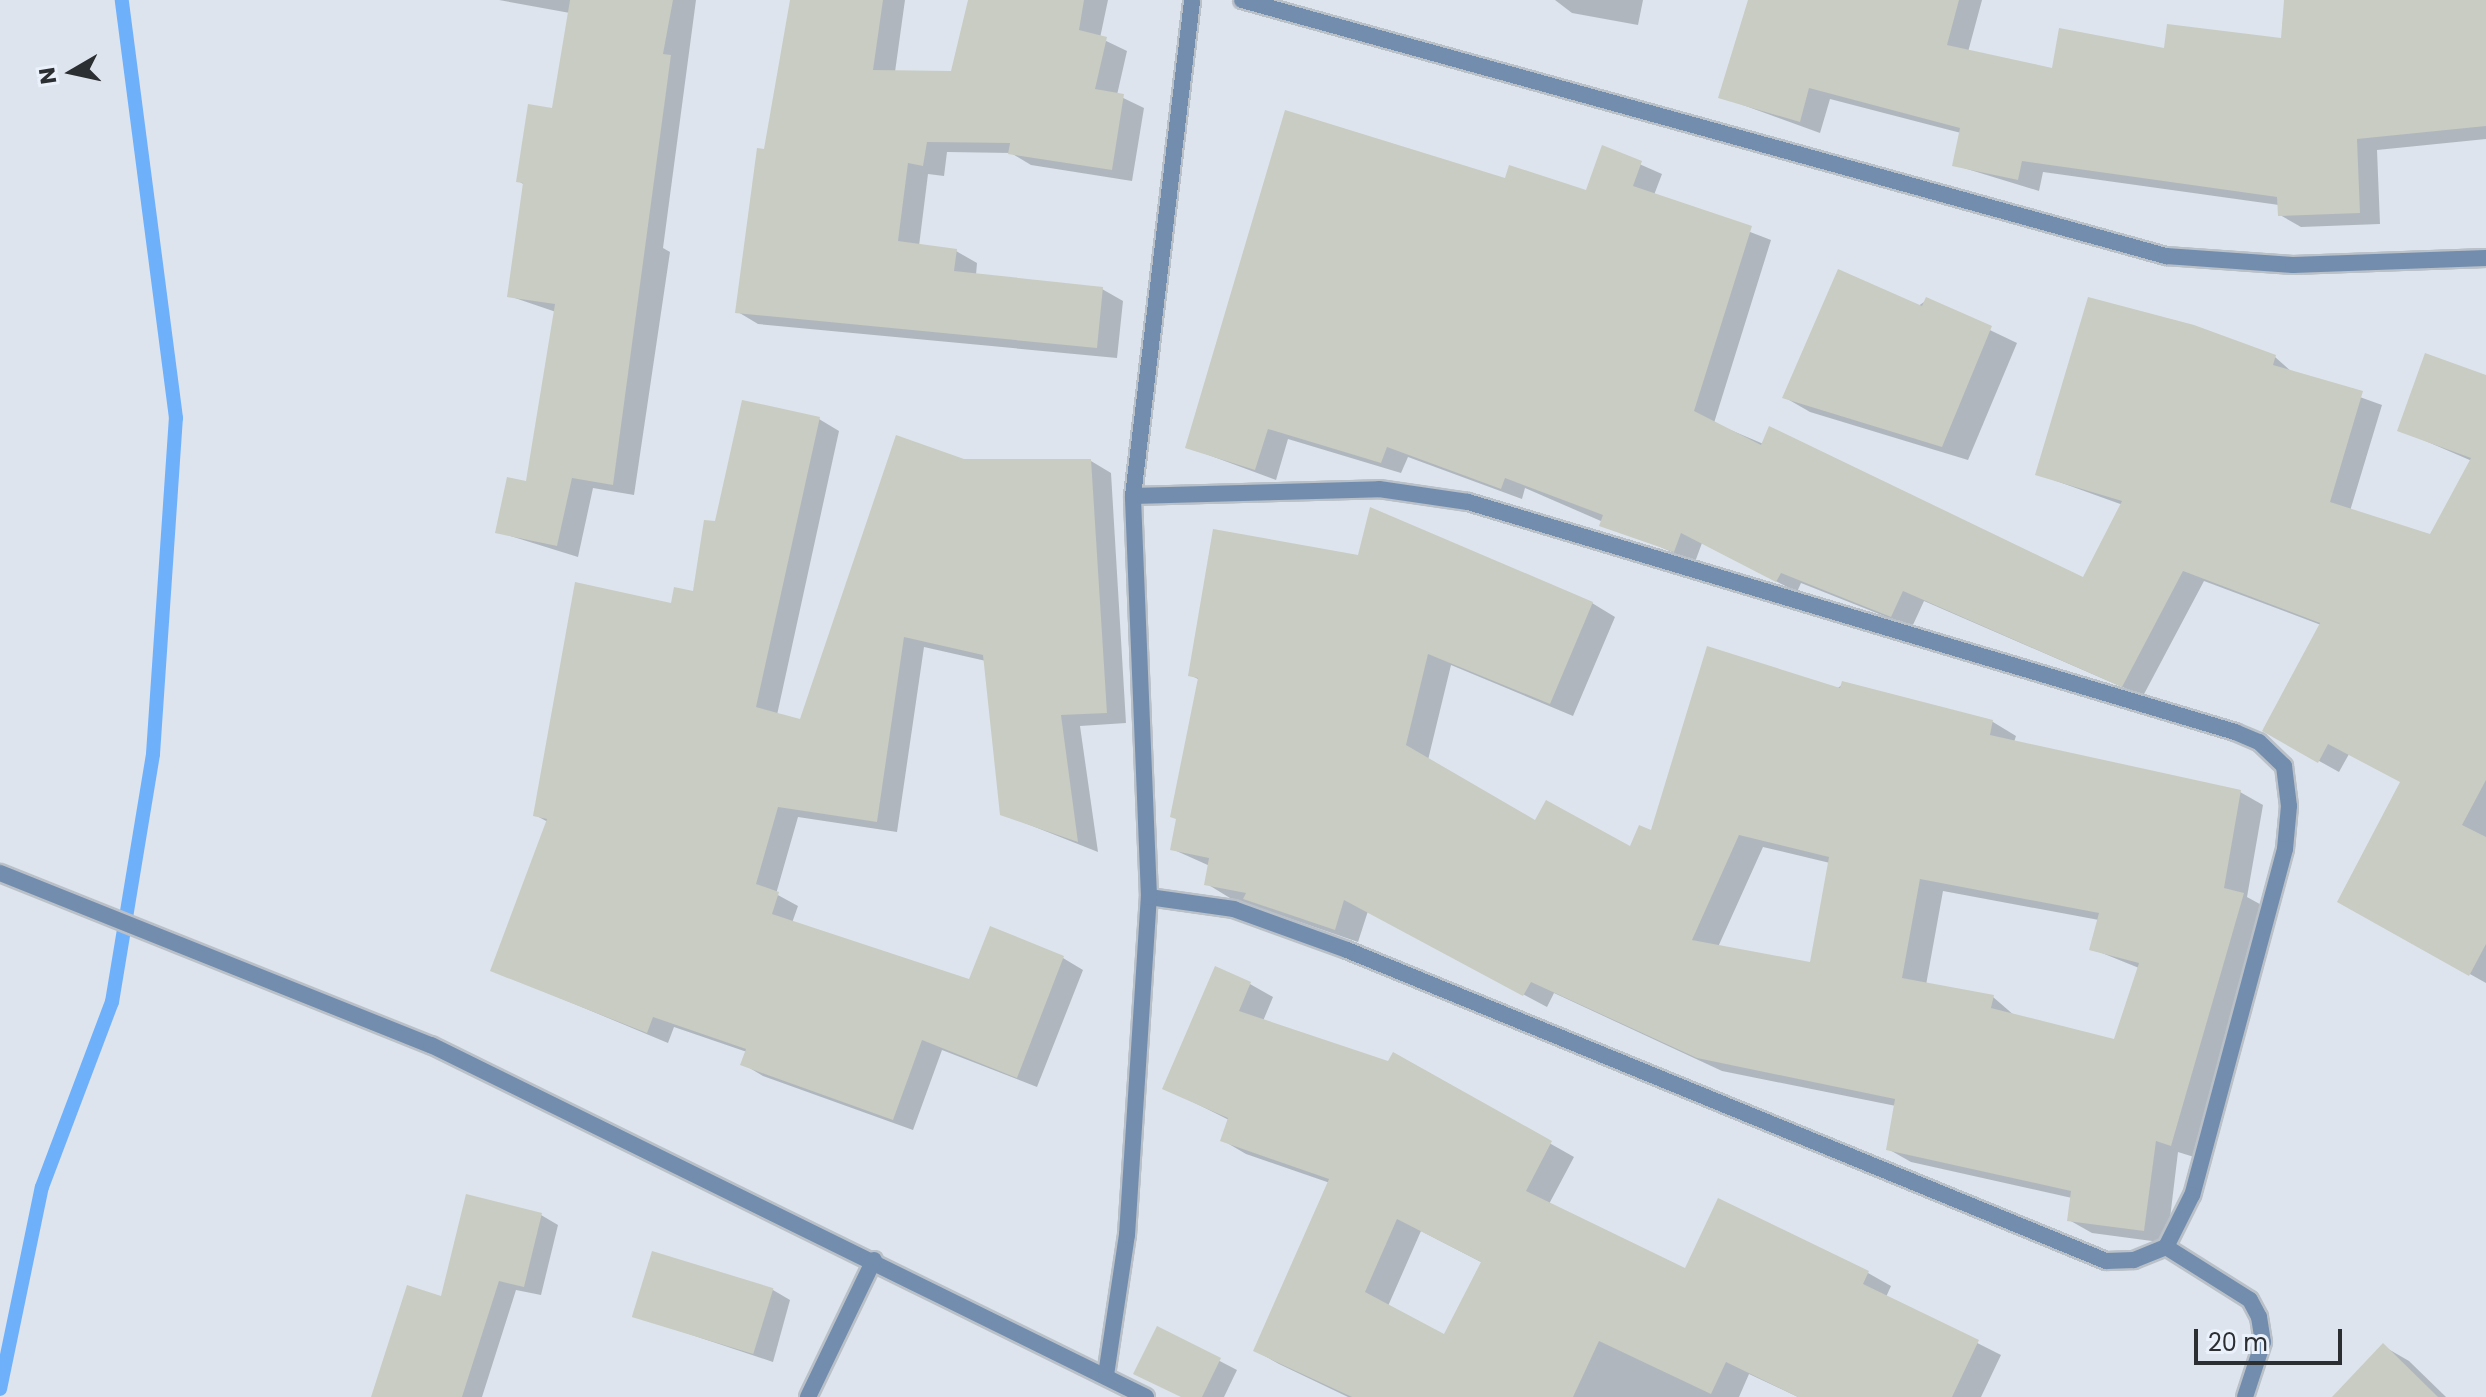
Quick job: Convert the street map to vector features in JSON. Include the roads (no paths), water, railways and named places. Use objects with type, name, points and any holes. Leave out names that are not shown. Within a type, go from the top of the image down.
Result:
[{"type":"street","points":[[1106,1375],[1127,1235],[1149,897],[1133,496],[1192,0]]},
{"type":"street","points":[[1242,0],[2166,256],[2293,265],[2486,258]]},
{"type":"street","points":[[1133,496],[1379,489],[1468,502],[2259,742],[2284,766],[2285,849],[2192,1195],[2166,1247]]},
{"type":"street","points":[[0,873],[47,889],[431,1045],[874,1260],[1146,1397]]},
{"type":"street","points":[[1149,897],[1234,909],[1347,950],[2106,1261],[2166,1247],[2250,1300],[2259,1317],[2263,1342],[2245,1397]]},
{"type":"street","points":[[808,1397],[874,1260]]},
{"type":"waterway","points":[[0,1389],[42,1187],[112,1002],[153,754],[176,418],[122,0]]}]
